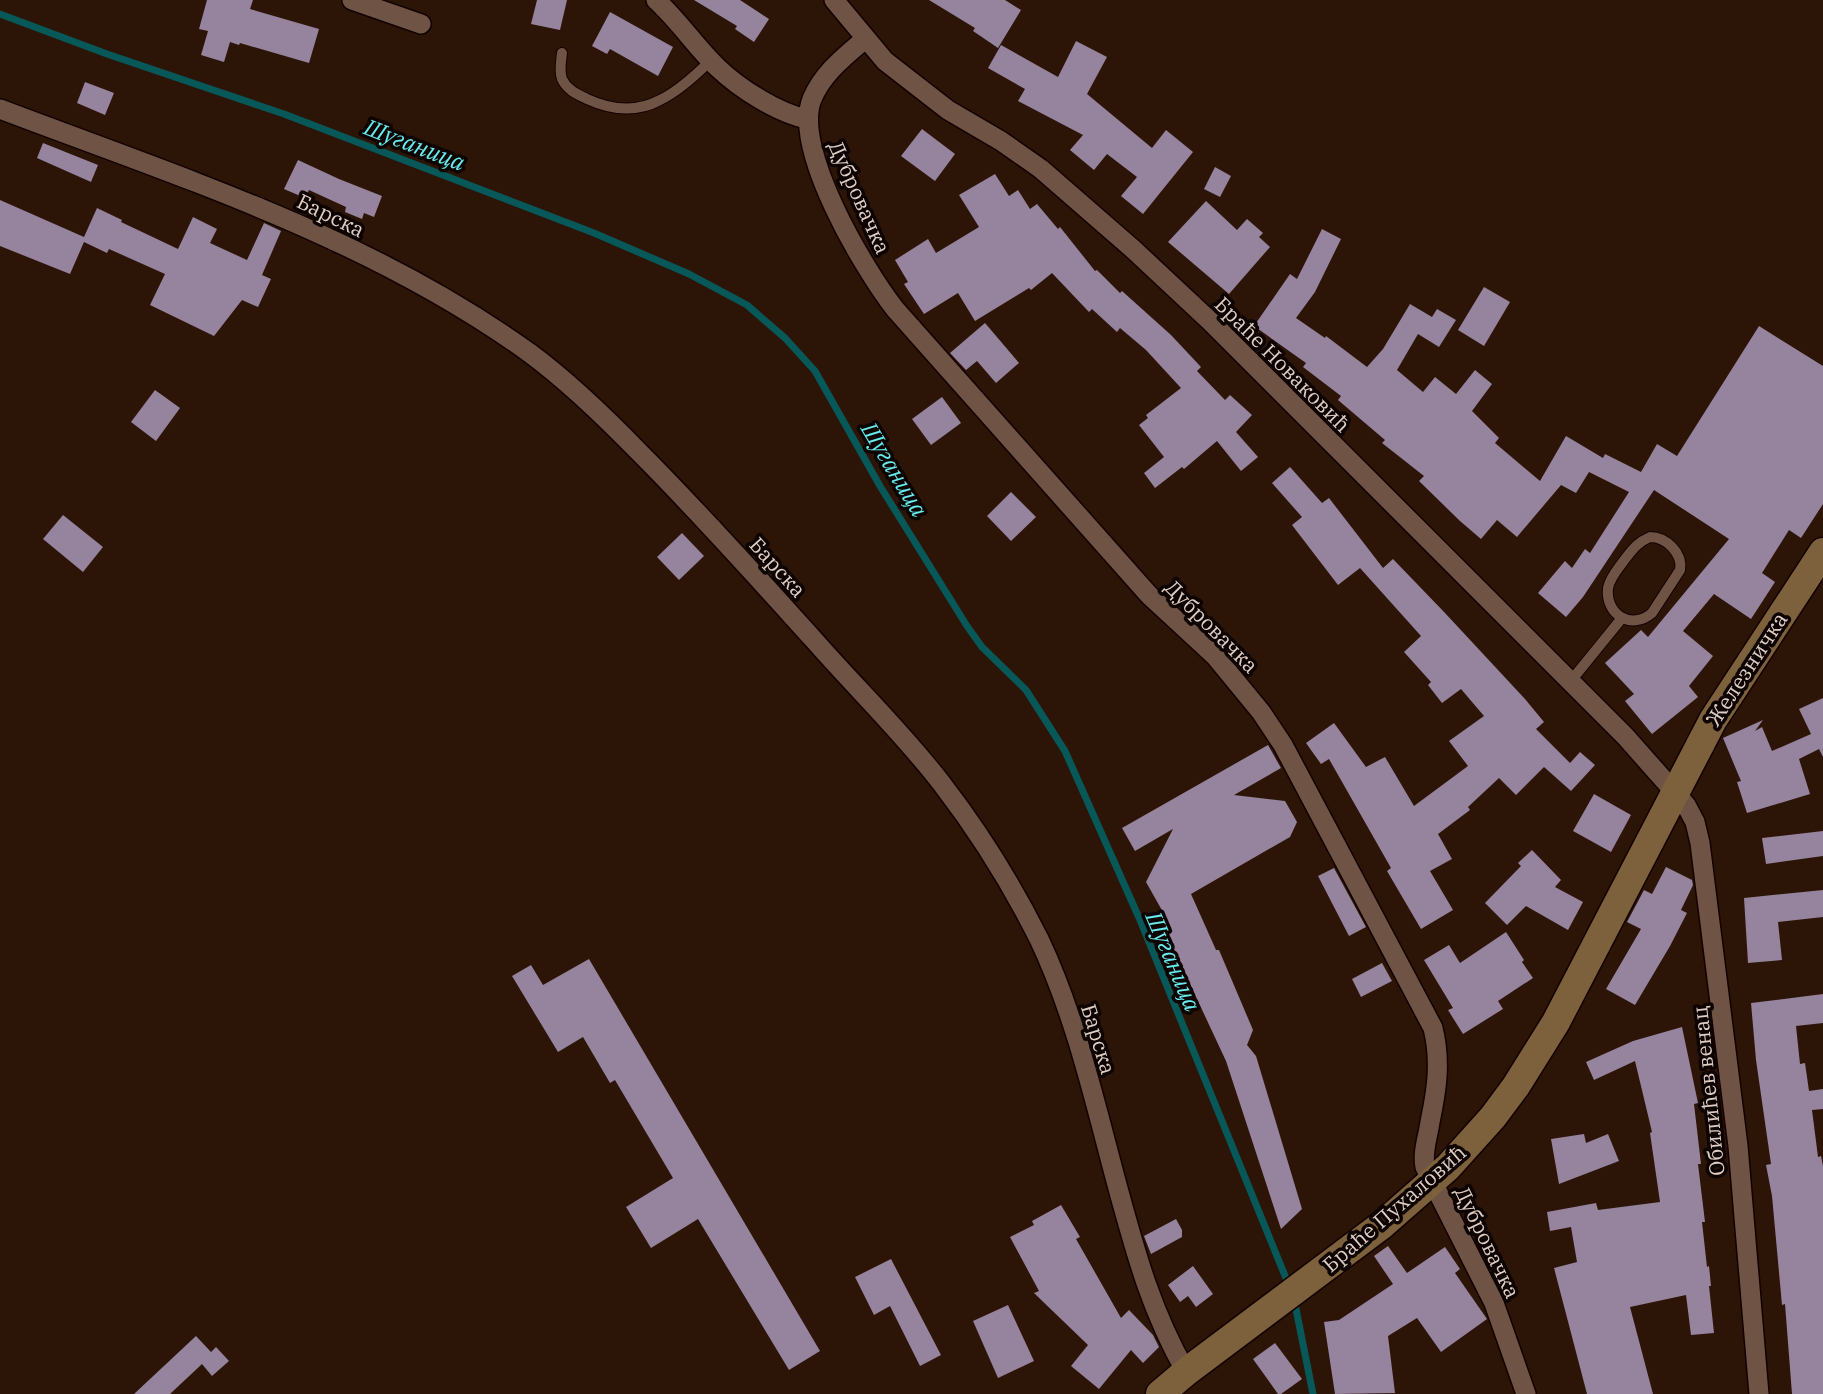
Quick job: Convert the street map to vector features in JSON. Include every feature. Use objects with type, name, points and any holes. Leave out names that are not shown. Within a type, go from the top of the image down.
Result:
[{"type":"main road","name":"Железничка","points":[[1675,790],[1726,697],[1823,552]]},
{"type":"main road","name":"Браће Пухаловић","points":[[1160,1394],[1382,1225],[1432,1182],[1493,1117],[1516,1086],[1556,1021],[1675,790]]},
{"type":"street","points":[[352,0],[421,24]]},
{"type":"street","points":[[656,0],[676,18],[711,60],[736,82],[786,114],[807,119]]},
{"type":"street","name":"Браће Новаковић","points":[[834,0],[885,61],[948,110],[1001,141],[1041,169],[1211,322],[1625,736],[1675,790]]},
{"type":"street","name":"Дубровачка","points":[[865,39],[832,67],[812,100],[807,119],[813,155],[827,190],[875,283],[924,343],[1149,595],[1222,664],[1261,712],[1283,745],[1433,1028],[1439,1057],[1438,1075],[1423,1159],[1494,1303],[1526,1394]]},
{"type":"street","name":"Барска","points":[[0,109],[303,225],[434,291],[532,355],[567,383],[600,412],[687,500],[927,766],[965,815],[1004,876],[1052,969],[1078,1042],[1142,1276],[1166,1336],[1186,1372]]},
{"type":"street","name":"Обилићев венац","points":[[1675,790],[1695,822],[1703,864],[1738,1146],[1759,1394]]},
{"type":"lane","points":[[562,52],[560,72],[563,82],[571,91],[603,106],[624,109],[640,108],[659,101],[677,90],[711,60]]},
{"type":"lane","points":[[1650,537],[1660,538],[1677,553],[1680,570],[1646,618],[1634,622],[1622,618],[1610,602],[1608,590],[1611,579],[1636,545],[1650,537]]},
{"type":"lane","points":[[1570,682],[1622,618]]},
{"type":"building","points":[[207,0],[253,0],[250,9],[319,29],[309,63],[230,42],[224,62],[201,55],[208,31],[199,29]]},
{"type":"building","points":[[537,0],[567,0],[560,30],[531,24]]},
{"type":"building","points":[[694,0],[740,0],[769,19],[754,42],[735,29],[737,26]]},
{"type":"building","points":[[929,0],[1005,0],[1021,10],[998,48],[973,31],[975,28]]},
{"type":"building","points":[[610,12],[673,47],[658,76],[610,49],[607,54],[592,46]]},
{"type":"building","points":[[1076,41],[1107,57],[1087,94],[1152,148],[1166,130],[1193,152],[1143,214],[1121,196],[1137,177],[1107,154],[1094,170],[1070,150],[1083,135],[1018,101],[1025,89],[988,68],[1001,45],[1058,77]]},
{"type":"building","points":[[85,82],[114,93],[105,115],[77,103]]},
{"type":"building","points":[[922,129],[955,154],[935,181],[901,156]]},
{"type":"building","points":[[43,143],[98,165],[91,182],[37,158]]},
{"type":"building","points":[[298,160],[382,196],[374,217],[364,213],[362,219],[345,212],[346,207],[309,190],[305,198],[284,189]]},
{"type":"building","points":[[1215,167],[1231,176],[1220,197],[1204,189]]},
{"type":"building","points":[[995,174],[1009,196],[1018,190],[1030,209],[1037,204],[1058,229],[1060,227],[1095,271],[1171,335],[1201,367],[1197,371],[1225,400],[1230,395],[1252,415],[1236,432],[1258,457],[1241,471],[1217,441],[1184,469],[1182,467],[1155,488],[1144,473],[1164,457],[1139,425],[1148,418],[1146,415],[1181,388],[1146,350],[1120,328],[1117,332],[1092,309],[1089,312],[1052,273],[1031,290],[1029,288],[975,321],[958,293],[924,314],[904,284],[908,282],[895,260],[928,239],[936,253],[979,227],[959,195]]},
{"type":"building","points":[[0,200],[84,237],[97,208],[178,249],[193,217],[217,229],[210,243],[247,260],[264,223],[281,231],[262,275],[271,279],[258,307],[242,300],[214,336],[150,305],[165,274],[109,249],[107,253],[84,242],[70,274],[0,246]]},
{"type":"building","points":[[1206,201],[1237,230],[1247,219],[1263,233],[1259,237],[1270,247],[1229,294],[1168,242]]},
{"type":"building","points":[[1322,229],[1341,239],[1315,292],[1296,318],[1325,338],[1326,336],[1367,367],[1383,349],[1410,304],[1432,317],[1437,309],[1456,320],[1439,347],[1418,334],[1397,370],[1423,392],[1435,377],[1456,394],[1475,370],[1492,384],[1472,411],[1499,438],[1495,443],[1540,481],[1566,436],[1603,458],[1605,454],[1641,472],[1657,444],[1677,456],[1759,326],[1823,366],[1823,504],[1801,538],[1789,530],[1762,573],[1775,582],[1751,619],[1714,594],[1683,631],[1713,656],[1689,686],[1698,697],[1652,734],[1625,701],[1634,694],[1605,663],[1641,630],[1648,637],[1729,539],[1654,490],[1583,597],[1566,617],[1538,593],[1565,561],[1572,568],[1585,549],[1590,553],[1629,492],[1589,472],[1576,493],[1561,485],[1517,537],[1497,520],[1481,539],[1419,481],[1424,476],[1382,443],[1385,440],[1338,400],[1341,396],[1303,367],[1306,363],[1254,326],[1290,274],[1297,279]]},
{"type":"building","points":[[1484,287],[1510,302],[1484,346],[1458,330]]},
{"type":"building","points":[[985,323],[1019,363],[996,383],[977,361],[966,370],[950,353]]},
{"type":"building","points":[[155,390],[180,408],[156,441],[131,422]]},
{"type":"building","points":[[942,397],[961,423],[931,445],[912,419]]},
{"type":"building","points":[[1290,467],[1322,503],[1329,498],[1383,568],[1393,559],[1445,613],[1525,699],[1544,722],[1536,729],[1570,763],[1580,752],[1595,765],[1571,791],[1544,767],[1516,795],[1499,778],[1468,807],[1470,810],[1438,834],[1452,859],[1430,871],[1453,910],[1421,929],[1387,871],[1391,868],[1329,759],[1321,764],[1306,743],[1334,723],[1366,767],[1385,757],[1414,806],[1468,766],[1449,741],[1484,716],[1461,689],[1442,703],[1428,685],[1431,682],[1404,652],[1421,636],[1360,568],[1338,585],[1292,525],[1302,517],[1272,483]]},
{"type":"building","points":[[1011,492],[1036,517],[1011,541],[987,516]]},
{"type":"building","points":[[63,515],[103,547],[83,572],[43,539]]},
{"type":"building","points":[[682,533],[704,556],[679,580],[657,557]]},
{"type":"building","points":[[1823,698],[1823,757],[1819,749],[1799,759],[1810,794],[1747,813],[1737,782],[1741,781],[1723,738],[1763,720],[1755,731],[1762,727],[1772,751],[1811,734],[1799,709]]},
{"type":"building","points":[[1268,745],[1281,768],[1234,795],[1285,801],[1297,822],[1290,837],[1191,894],[1216,950],[1219,950],[1253,1030],[1247,1045],[1256,1056],[1302,1209],[1281,1229],[1226,1061],[1162,924],[1168,921],[1146,882],[1173,829],[1135,851],[1122,828]]},
{"type":"building","points":[[1594,794],[1631,815],[1611,852],[1573,831]]},
{"type":"building","points":[[1823,831],[1823,856],[1766,864],[1762,838]]},
{"type":"building","points":[[1532,850],[1561,880],[1555,887],[1583,902],[1568,930],[1526,906],[1507,925],[1485,903],[1521,866],[1518,863]]},
{"type":"building","points":[[1666,867],[1692,880],[1693,885],[1681,910],[1687,913],[1635,1005],[1606,989],[1641,929],[1627,922],[1644,890],[1652,894]]},
{"type":"building","points":[[1334,868],[1366,927],[1349,936],[1318,876]]},
{"type":"building","points":[[1823,890],[1823,917],[1778,922],[1782,960],[1748,963],[1744,898]]},
{"type":"building","points":[[1506,932],[1533,978],[1498,1001],[1503,1009],[1463,1034],[1448,1010],[1453,1008],[1424,960],[1449,945],[1460,963]]},
{"type":"building","points":[[589,959],[820,1351],[789,1370],[698,1219],[651,1248],[626,1207],[673,1178],[615,1080],[610,1083],[583,1037],[558,1052],[512,976],[531,965],[543,985]]},
{"type":"building","points":[[1382,963],[1392,981],[1361,997],[1352,979]]},
{"type":"building","points":[[1823,994],[1823,1023],[1796,1026],[1800,1064],[1805,1063],[1809,1091],[1823,1089],[1823,1109],[1812,1110],[1818,1157],[1821,1156],[1823,1166],[1823,1394],[1792,1394],[1785,1304],[1782,1305],[1772,1196],[1766,1165],[1771,1164],[1751,1003]]},
{"type":"building","points":[[1682,1027],[1698,1103],[1694,1104],[1705,1222],[1702,1222],[1707,1267],[1709,1266],[1714,1333],[1691,1335],[1686,1295],[1630,1307],[1653,1394],[1587,1394],[1554,1268],[1577,1262],[1571,1227],[1550,1231],[1547,1212],[1596,1203],[1598,1210],[1660,1202],[1650,1133],[1652,1132],[1635,1061],[1594,1080],[1586,1062],[1633,1041]]},
{"type":"building","points":[[1584,1134],[1586,1143],[1608,1134],[1619,1161],[1559,1184],[1551,1139]]},
{"type":"building","points":[[1061,1205],[1080,1237],[1076,1239],[1121,1318],[1129,1310],[1153,1335],[1159,1347],[1143,1363],[1131,1350],[1099,1389],[1071,1366],[1088,1345],[1034,1293],[1039,1291],[1010,1237],[1034,1225],[1032,1221]]},
{"type":"building","points":[[1176,1219],[1182,1230],[1182,1237],[1151,1254],[1144,1236]]},
{"type":"building","points":[[1388,1246],[1407,1273],[1445,1247],[1460,1269],[1455,1273],[1487,1319],[1441,1352],[1417,1318],[1388,1336],[1395,1393],[1335,1394],[1324,1322],[1339,1320],[1393,1284],[1374,1256]]},
{"type":"building","points":[[891,1259],[941,1355],[920,1366],[890,1306],[874,1315],[855,1277]]},
{"type":"building","points":[[1193,1266],[1213,1294],[1196,1307],[1188,1296],[1180,1302],[1168,1285]]},
{"type":"building","points":[[1008,1305],[1034,1361],[998,1378],[973,1321]]},
{"type":"building","points":[[196,1336],[211,1352],[216,1347],[229,1361],[212,1376],[202,1364],[170,1394],[134,1394]]},
{"type":"building","points":[[1275,1343],[1302,1379],[1281,1394],[1278,1394],[1253,1359]]},
{"type":"waterway","name":"Шуганица","points":[[0,14],[107,54],[284,114],[594,233],[689,274],[747,305],[785,338],[815,371],[880,486],[967,626],[982,647],[1026,690],[1065,751],[1140,920],[1290,1288]]},
{"type":"waterway","name":"Шуганица","points":[[1294,1299],[1313,1394]]}]
